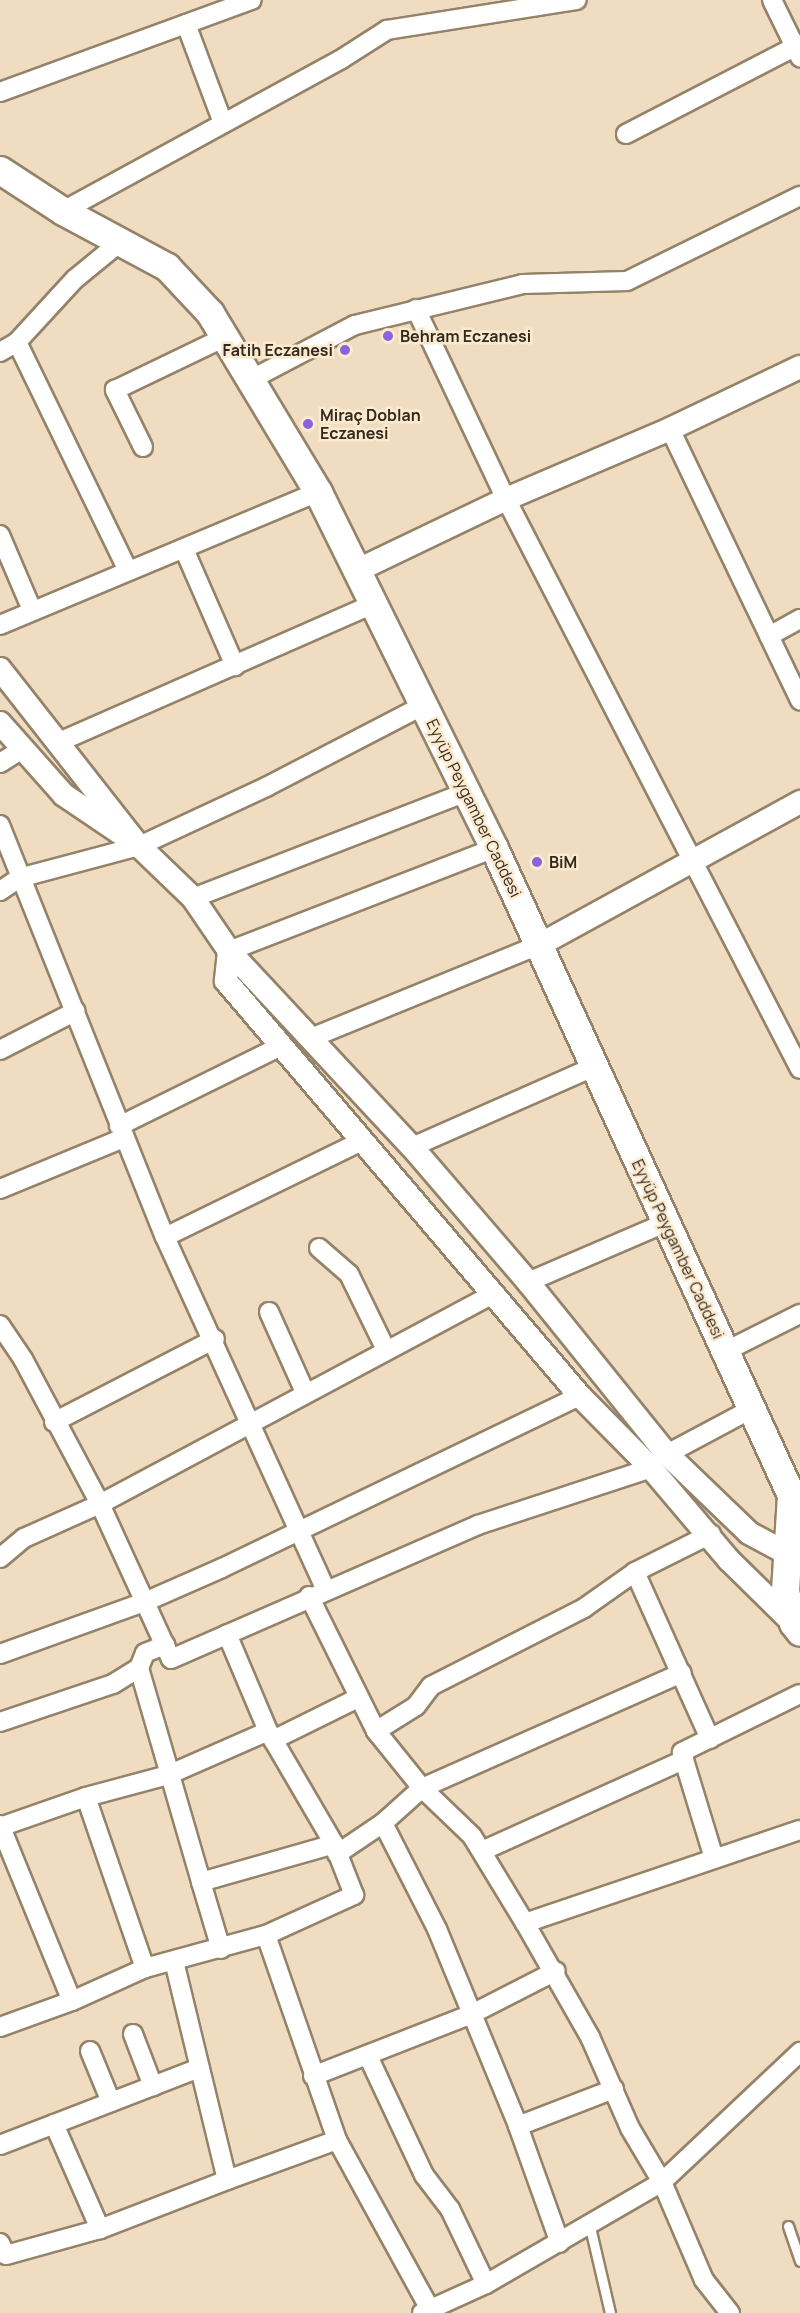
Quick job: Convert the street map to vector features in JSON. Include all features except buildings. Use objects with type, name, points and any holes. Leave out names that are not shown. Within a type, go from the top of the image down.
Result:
[{"type":"main road","name":"Eyyüp Peygamber Caddesi","points":[[0,170],[63,211],[167,267],[210,313],[318,492],[375,603],[494,848],[593,1067],[753,1408],[796,1493],[795,1558],[785,1591],[796,1627]]},
{"type":"street","points":[[0,92],[252,0]]},
{"type":"street","points":[[63,211],[387,30],[577,0]]},
{"type":"street","points":[[626,134],[798,49],[772,0]]},
{"type":"street","points":[[186,24],[224,123]]},
{"type":"street","points":[[252,380],[355,325],[524,284],[627,281],[800,196]]},
{"type":"street","points":[[0,352],[17,342],[75,279],[120,242]]},
{"type":"street","points":[[416,309],[506,499],[800,1069]]},
{"type":"street","points":[[143,447],[115,390],[225,337]]},
{"type":"street","points":[[17,342],[128,571]]},
{"type":"street","points":[[358,570],[506,499],[670,429],[800,367]]},
{"type":"street","points":[[670,429],[800,700]]},
{"type":"street","points":[[0,625],[318,492]]},
{"type":"street","points":[[0,535],[32,610]]},
{"type":"street","points":[[184,549],[235,666]]},
{"type":"street","points":[[59,742],[375,603]]},
{"type":"street","points":[[769,636],[800,619]]},
{"type":"street","points":[[0,669],[139,846],[193,898],[229,951],[412,1147],[528,1282],[729,1560],[796,1627]]},
{"type":"street","points":[[0,891],[20,878],[139,846],[424,705]]},
{"type":"street","points":[[0,723],[64,795],[139,846]]},
{"type":"street","points":[[0,764],[22,749]]},
{"type":"street","points":[[193,898],[466,792]]},
{"type":"street","points":[[311,1038],[539,945],[692,858],[800,802]]},
{"type":"street","points":[[0,825],[76,1011],[121,1132],[165,1237],[215,1339],[300,1532],[317,1593],[358,1698],[376,1731],[422,1788],[472,1836],[556,1971],[614,2089],[630,2128],[662,2182],[704,2280],[730,2313]]},
{"type":"street","points":[[229,951],[494,848]]},
{"type":"street","points":[[229,951],[226,981],[364,1140],[580,1396],[748,1533],[795,1558]]},
{"type":"street","points":[[0,1050],[76,1011]]},
{"type":"street","points":[[0,1189],[121,1132],[281,1046]]},
{"type":"street","points":[[412,1147],[593,1067]]},
{"type":"street","points":[[165,1237],[364,1140]]},
{"type":"street","points":[[528,1282],[666,1222]]},
{"type":"street","points":[[319,1248],[349,1274],[386,1350]]},
{"type":"street","points":[[0,1558],[24,1538],[100,1504],[305,1392],[493,1294]]},
{"type":"street","points":[[269,1312],[305,1392]]},
{"type":"street","points":[[726,1351],[800,1314]]},
{"type":"street","points":[[0,1325],[23,1359],[54,1422],[100,1504],[147,1601],[171,1659],[317,1593],[478,1525],[658,1461],[753,1408]]},
{"type":"street","points":[[54,1422],[215,1339]]},
{"type":"street","points":[[1,1651],[147,1601],[300,1532],[580,1396]]},
{"type":"street","points":[[376,1731],[416,1706],[431,1686],[584,1608],[635,1572],[711,1534]]},
{"type":"street","points":[[635,1572],[710,1739]]},
{"type":"street","points":[[0,2027],[72,2001],[145,1968],[266,1935],[354,1895],[335,1849],[271,1736],[227,1634]]},
{"type":"street","points":[[165,1645],[145,1653],[139,1668],[168,1775],[221,1949]]},
{"type":"street","points":[[0,1722],[112,1684],[139,1668]]},
{"type":"street","points":[[201,1882],[335,1849],[383,1823],[422,1788],[682,1673]]},
{"type":"street","points":[[714,1858],[682,1752],[800,1694]]},
{"type":"street","points":[[72,2001],[0,1826],[86,1797],[168,1775],[271,1736],[358,1698]]},
{"type":"street","points":[[482,1851],[684,1760]]},
{"type":"street","points":[[86,1797],[145,1968]]},
{"type":"street","points":[[383,1823],[436,1929],[472,2014],[518,2126],[560,2243]]},
{"type":"street","points":[[525,1923],[800,1830]]},
{"type":"street","points":[[266,1935],[337,2140],[426,2311],[486,2284],[590,2227],[662,2182],[800,2052]]},
{"type":"street","points":[[174,1961],[227,2180]]},
{"type":"street","points":[[313,2076],[472,2014],[556,1971]]},
{"type":"street","points":[[133,2034],[153,2086]]},
{"type":"street","points":[[90,2051],[111,2102]]},
{"type":"street","points":[[368,2056],[424,2175],[450,2209],[486,2284]]},
{"type":"street","points":[[0,2145],[200,2068]]},
{"type":"street","points":[[518,2126],[614,2089]]},
{"type":"street","points":[[54,2124],[100,2229]]},
{"type":"street","points":[[2,2251],[100,2229],[337,2140]]},
{"type":"lane","points":[[788,2226],[800,2261]]},
{"type":"lane","points":[[590,2227],[610,2313]]},
{"type":"place","name":"Behram Eczanesi","points":[[388,336]]},
{"type":"place","name":"Fatih Eczanesi","points":[[345,350]]},
{"type":"place","name":"Miraç Doblan Eczanesi","points":[[308,424]]},
{"type":"place","name":"BiM","points":[[537,862]]}]
